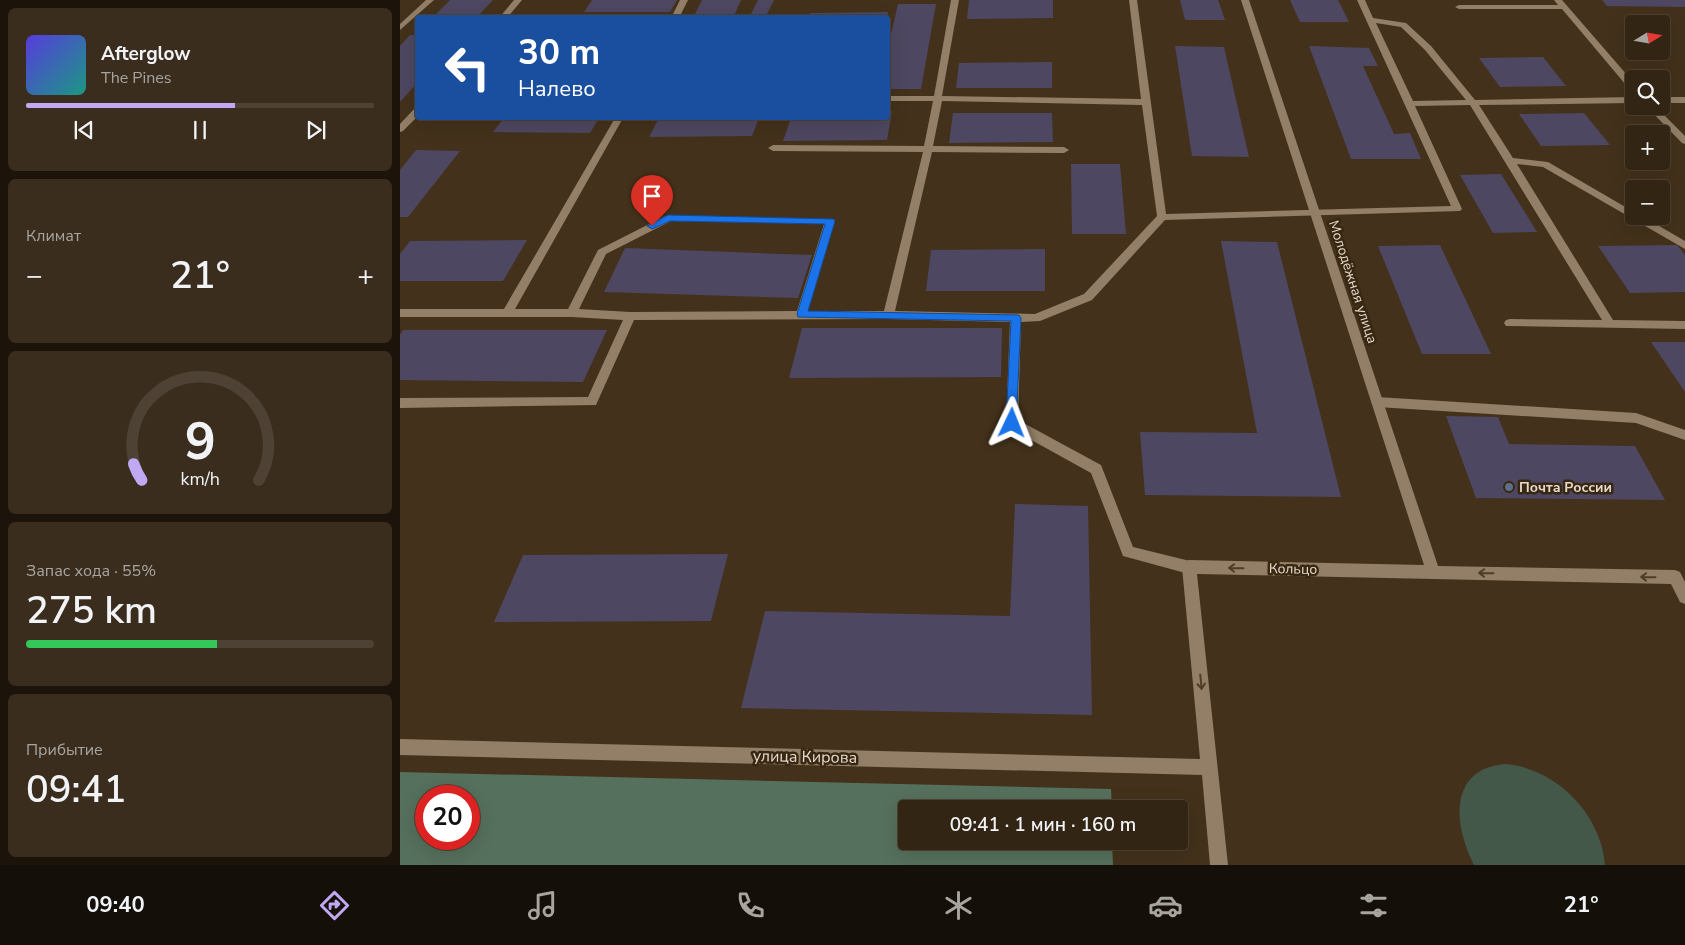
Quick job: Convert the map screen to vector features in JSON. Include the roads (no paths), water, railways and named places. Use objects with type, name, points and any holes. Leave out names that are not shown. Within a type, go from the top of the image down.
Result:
[{"type":"street","points":[[400,28],[430,0]]},
{"type":"street","points":[[505,15],[518,0]]},
{"type":"street","points":[[676,15],[684,0]]},
{"type":"street","points":[[888,315],[908,245],[929,148],[955,0]]},
{"type":"street","points":[[1133,0],[1162,216]]},
{"type":"street","name":"Молодёжная улица","points":[[1245,0],[1433,572]]},
{"type":"street","points":[[400,313],[572,313],[630,316],[802,314],[1036,318],[1088,297],[1162,216],[1457,209],[1361,0]]},
{"type":"street","points":[[1459,7],[1561,3],[1625,78]]},
{"type":"street","points":[[1371,20],[1403,25],[1428,48],[1472,103],[1510,160],[1610,324]]},
{"type":"street","points":[[890,98],[1146,102]]},
{"type":"street","points":[[1410,104],[1625,100]]},
{"type":"street","points":[[1670,100],[1685,100]]},
{"type":"street","points":[[400,129],[415,113]]},
{"type":"street","points":[[1659,115],[1685,141]]},
{"type":"street","points":[[508,313],[618,120]]},
{"type":"street","points":[[773,148],[1064,150]]},
{"type":"street","points":[[1510,160],[1544,164],[1625,211]]},
{"type":"street","points":[[572,313],[602,252],[668,218],[830,221],[802,314]]},
{"type":"street","points":[[1649,225],[1685,246]]},
{"type":"street","points":[[400,403],[592,402],[630,316]]},
{"type":"street","name":"Кольцо","points":[[1016,318],[1012,423],[1096,469],[1128,552],[1189,567],[1675,578],[1685,597]]},
{"type":"street","points":[[1510,323],[1685,325]]},
{"type":"street","points":[[1377,402],[1636,418],[1685,435]]},
{"type":"street","points":[[1189,567],[1219,865]]},
{"type":"street","name":"улица Кирова","points":[[400,747],[1210,767]]},
{"type":"place","name":"Почта России","points":[[1509,487]]}]
